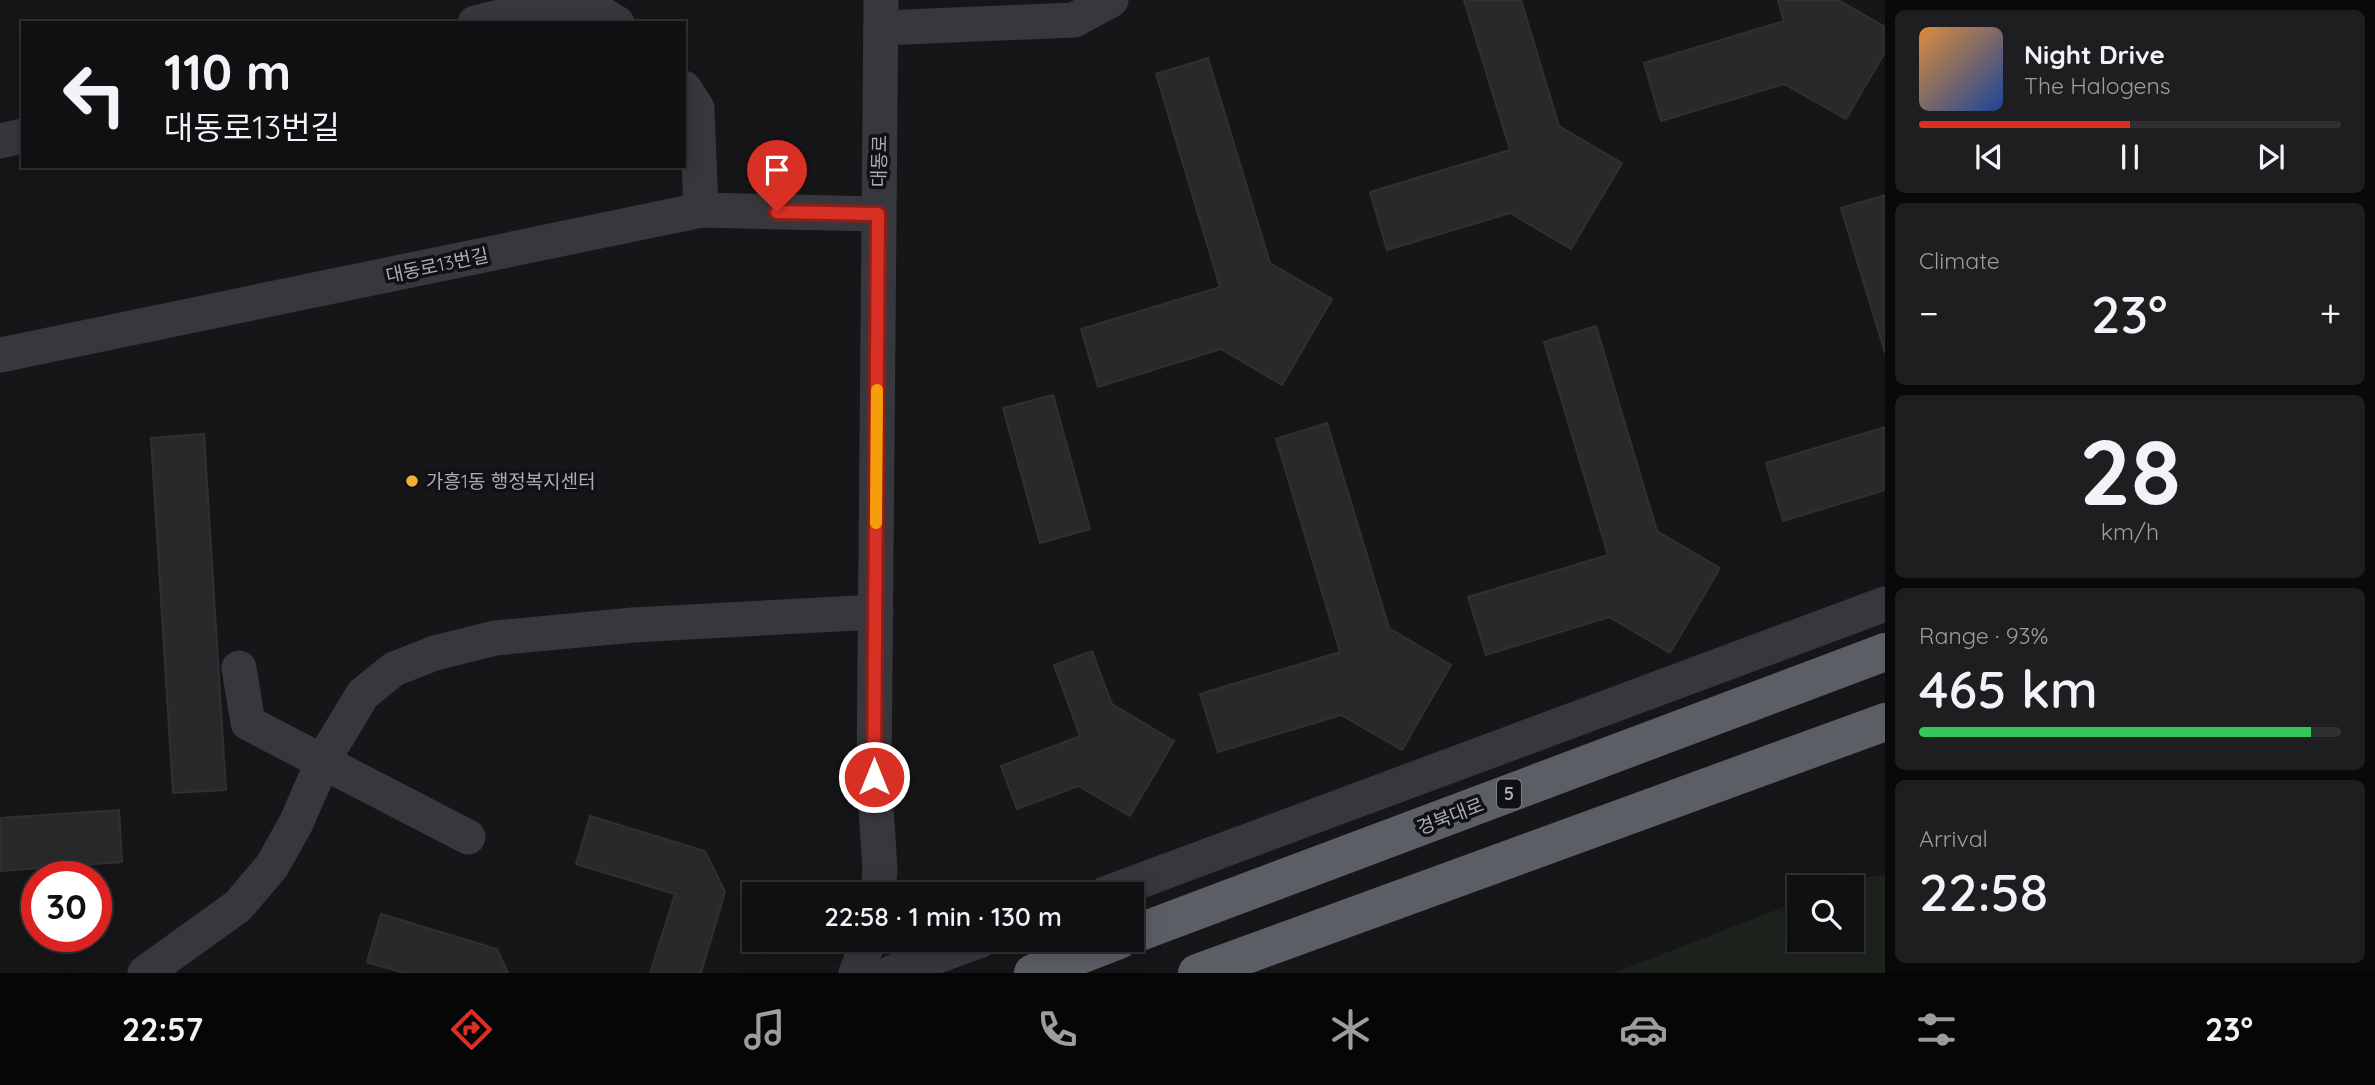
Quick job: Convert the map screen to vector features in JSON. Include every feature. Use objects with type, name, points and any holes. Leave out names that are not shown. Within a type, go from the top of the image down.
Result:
[{"type":"highway","name":"경북대로","points":[[1144,930],[1885,652]]},
{"type":"highway","points":[[1197,973],[1885,722]]},
{"type":"highway","points":[[1033,973],[1088,952]]},
{"type":"street","points":[[881,14],[1074,10],[1111,0]]},
{"type":"street","points":[[483,21],[536,8],[600,13],[614,21]]},
{"type":"street","name":"대동로","points":[[881,14],[874,777],[886,882]]},
{"type":"street","points":[[686,91],[697,108],[701,210]]},
{"type":"street","points":[[0,141],[21,136]]},
{"type":"street","name":"대동로13번길","points":[[0,355],[701,210],[878,214]]},
{"type":"street","points":[[1137,882],[1885,604]]},
{"type":"street","points":[[145,973],[239,906],[272,866],[296,823],[323,762],[363,694],[394,669],[435,653],[495,638],[633,625],[876,612]]},
{"type":"street","points":[[239,668],[248,723],[468,836]]},
{"type":"street","points":[[856,973],[864,952]]},
{"type":"street","points":[[891,973],[948,952]]},
{"type":"shaded area","points":[[1885,875],[1885,973],[1614,973],[1787,906],[1787,952],[1864,952],[1864,878]]},
{"type":"building","points":[[1464,0],[1521,0],[1559,126],[1622,163],[1571,249],[1510,213],[1387,250],[1370,192],[1510,150]]},
{"type":"building","points":[[1778,0],[1838,0],[1885,27],[1885,52],[1846,119],[1784,84],[1661,121],[1644,63],[1784,21]]},
{"type":"building","points":[[1208,58],[1270,263],[1332,299],[1282,385],[1221,349],[1098,387],[1081,329],[1220,287],[1156,74]]},
{"type":"building","points":[[1885,195],[1885,353],[1841,208]]},
{"type":"building","points":[[1596,326],[1657,531],[1720,568],[1670,653],[1609,617],[1486,655],[1468,597],[1608,555],[1544,342]]},
{"type":"building","points":[[1053,395],[1090,529],[1040,543],[1003,408]]},
{"type":"building","points":[[1327,423],[1389,628],[1451,665],[1402,750],[1341,715],[1218,752],[1200,694],[1340,652],[1276,439]]},
{"type":"building","points":[[1885,427],[1885,490],[1783,521],[1766,463]]},
{"type":"building","points":[[204,434],[226,790],[173,793],[151,438]]},
{"type":"building","points":[[1092,651],[1112,704],[1174,741],[1130,816],[1078,786],[1017,809],[1001,766],[1080,736],[1054,665]]},
{"type":"building","points":[[119,810],[122,862],[21,861],[21,869],[0,871],[0,818]]},
{"type":"building","points":[[590,816],[705,851],[725,892],[701,973],[650,973],[675,894],[576,864]]},
{"type":"building","points":[[381,914],[497,949],[508,973],[404,973],[367,962]]},
{"type":"slow traffic","points":[[876,523],[877,390]]},
{"type":"place","name":"가흥1동 행정복지센터","points":[[412,481]]},
{"type":"route","points":[[777,212],[878,214],[874,777]]}]
